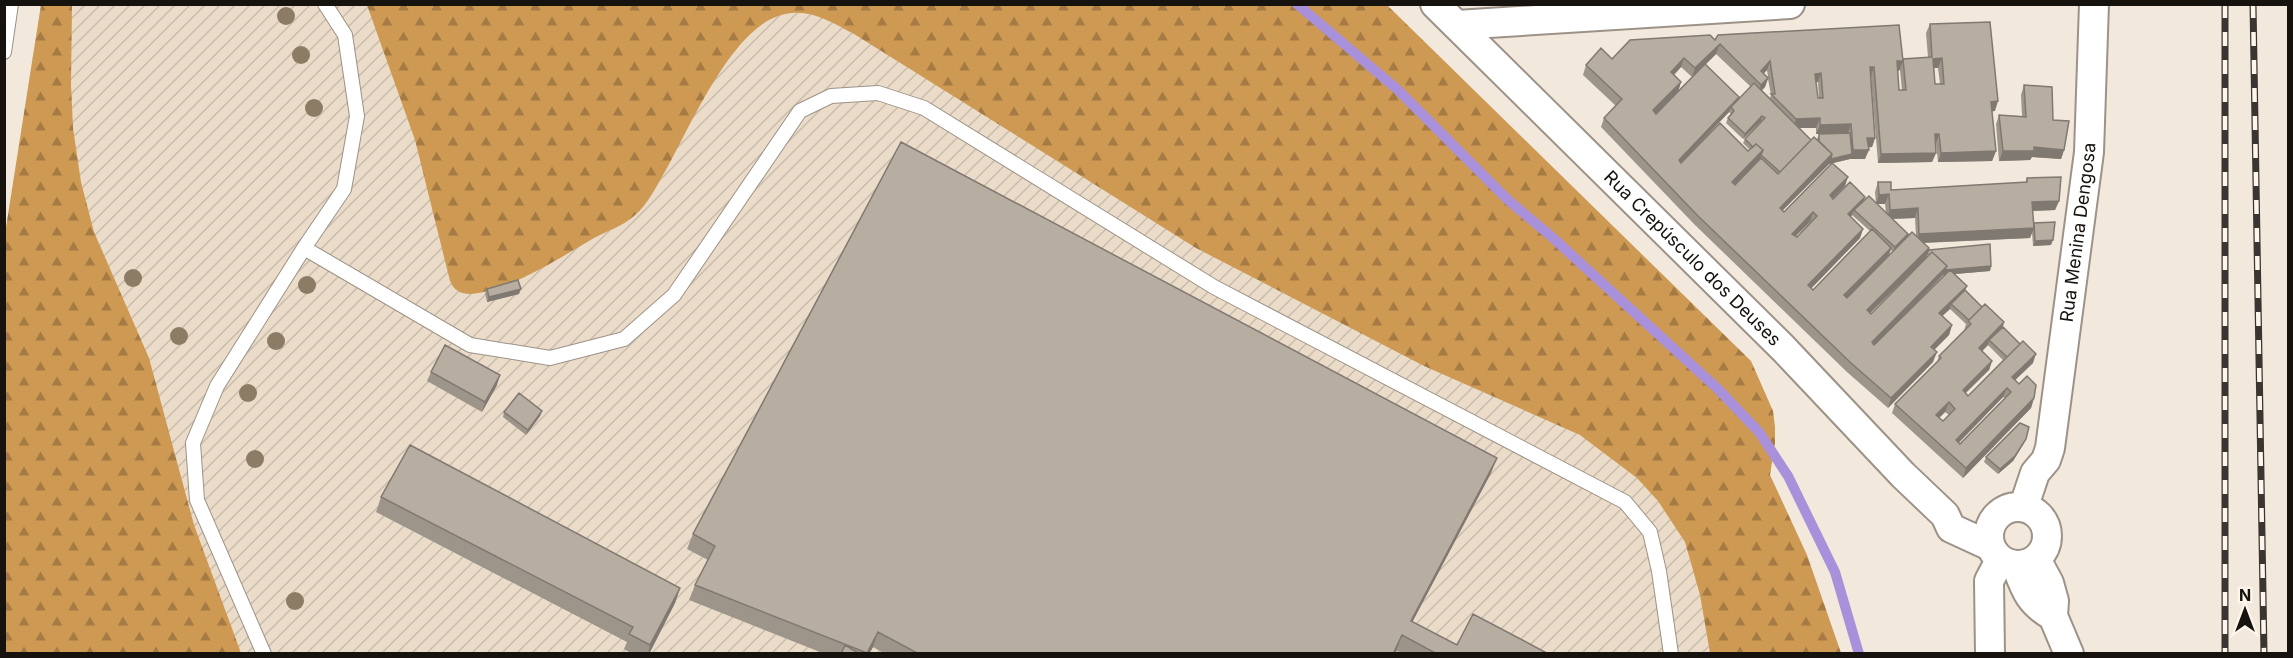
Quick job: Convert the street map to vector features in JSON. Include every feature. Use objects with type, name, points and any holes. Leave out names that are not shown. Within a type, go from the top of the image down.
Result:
[{"type":"street","name":"Rua Crepúsculo dos Deuses","points":[[1435,4],[1783,348],[1902,475],[1945,515],[1961,513],[2007,550]]},
{"type":"street","points":[[1457,25],[1790,4]]},
{"type":"street","name":"Rua Menina Dengosa","points":[[1990,654],[1989,581],[2007,550],[2042,553],[2047,542],[2047,531],[2033,513],[2050,488],[2046,460],[2050,448],[2089,152],[2094,4]]},
{"type":"street","points":[[2033,513],[2012,506],[2002,511],[2007,550],[2049,584],[2054,601],[2053,616],[2069,654]]},
{"type":"lane","points":[[4,52],[11,4]]},
{"type":"lane","points":[[264,654],[197,500],[193,443],[217,386],[344,189],[357,116],[345,35],[326,4]]},
{"type":"lane","points":[[304,248],[470,345],[550,358],[624,339],[674,295],[800,111],[831,96],[878,93],[924,108],[1214,287],[1625,502],[1650,532],[1659,571],[1671,654]]},
{"type":"shaded area","points":[[41,4],[1260,5],[1807,555],[1841,653],[5,654],[5,234]]},
{"type":"green space","points":[[41,5],[72,5],[73,128],[81,182],[94,232],[149,358],[194,525],[241,653],[5,653],[5,234]]},
{"type":"green space","points":[[367,5],[1387,5],[1751,361],[1773,411],[1775,443],[1770,475],[1807,555],[1841,653],[1710,653],[1700,595],[1685,542],[1658,501],[1637,478],[1580,435],[1424,366],[1196,248],[854,34],[813,15],[792,13],[769,20],[753,31],[738,47],[698,108],[652,194],[630,220],[547,266],[510,283],[477,293],[458,291],[450,281],[415,140]]},
{"type":"building","points":[[1990,22],[1998,101],[1991,102],[1996,151],[1941,153],[1939,134],[1935,134],[1936,153],[1881,154],[1874,67],[1870,67],[1875,138],[1867,138],[1869,150],[1853,150],[1851,124],[1820,125],[1820,118],[1796,119],[1771,94],[1775,94],[1770,61],[1761,71],[1768,78],[1761,85],[1720,44],[1695,68],[1684,58],[1671,72],[1681,82],[1653,110],[1656,114],[1705,64],[1739,97],[1679,160],[1681,163],[1720,123],[1748,151],[1756,144],[1763,150],[1732,182],[1735,185],[1761,158],[1778,174],[1814,137],[1832,154],[1780,208],[1784,212],[1832,163],[1848,177],[1830,195],[1833,199],[1850,182],[1865,197],[1848,214],[1863,229],[1808,285],[1813,290],[1872,229],[1891,248],[1844,295],[1847,298],[1912,232],[1929,248],[1867,310],[1871,314],[1932,252],[1947,266],[1872,342],[1874,345],[1950,270],[1967,286],[1939,313],[1952,325],[1931,347],[1937,352],[1891,398],[1851,363],[1698,216],[1604,118],[1622,99],[1586,65],[1601,48],[1612,59],[1630,40],[1710,35],[1715,40],[1718,35],[1899,25],[1903,61],[1897,61],[1899,90],[1906,90],[1903,59],[1932,57],[1930,24]],"holes":[[[1942,58],[1944,84],[1935,84],[1933,59]],[[1821,73],[1823,98],[1818,98],[1815,74]],[[1813,212],[1817,216],[1797,237],[1792,234]]]},
{"type":"building","points":[[1754,83],[1811,140],[1780,172],[1761,155],[1763,150],[1756,144],[1753,147],[1745,139],[1765,118],[1762,116],[1745,134],[1728,118],[1734,111],[1731,107]]},
{"type":"building","points":[[2024,85],[2052,87],[2053,120],[2069,121],[2064,150],[2034,147],[2034,151],[2003,151],[1999,115],[2026,117]]},
{"type":"building","points":[[1850,133],[1852,154],[1831,159],[1832,154],[1819,141],[1819,134]]},
{"type":"building","points":[[901,142],[1497,458],[1411,621],[1457,645],[1473,614],[1545,652],[1544,654],[1437,654],[1402,635],[1393,654],[919,654],[878,632],[867,653],[695,585],[715,546],[693,534]]},
{"type":"building","points":[[2061,177],[2059,201],[2032,202],[2034,228],[1919,234],[1918,208],[1890,210],[1889,194],[1879,195],[1878,182],[1891,182],[1891,190],[2027,182],[2027,178]]},
{"type":"building","points":[[1869,196],[1908,234],[1895,247],[1854,210]]},
{"type":"building","points":[[2055,222],[2053,240],[2035,241],[2034,223]]},
{"type":"building","points":[[1990,244],[1991,266],[1945,270],[1947,266],[1932,252],[1929,255],[1927,253],[1929,250]]},
{"type":"building","points":[[518,280],[521,289],[489,297],[487,289]]},
{"type":"building","points":[[1965,290],[1982,307],[1969,320],[1951,304]]},
{"type":"building","points":[[1985,304],[2004,322],[1979,348],[1992,361],[1963,390],[1968,396],[2023,341],[2036,354],[2012,377],[2019,384],[2027,376],[2036,385],[2034,398],[1966,468],[1895,404],[1971,324],[1968,321]],"holes":[[[2007,388],[2011,392],[1960,444],[1956,440]],[[1949,402],[1955,409],[1943,421],[1936,415]]]},
{"type":"building","points":[[2003,327],[2020,344],[2007,357],[1989,340]]},
{"type":"building","points":[[445,345],[500,375],[485,402],[431,372]]},
{"type":"building","points":[[519,393],[542,411],[528,430],[504,412]]},
{"type":"building","points":[[2020,423],[2029,427],[2026,439],[2015,456],[2000,469],[1986,457]]},
{"type":"building","points":[[410,445],[680,588],[650,645],[629,634],[633,627],[381,497]]},
{"type":"building","points":[[845,645],[860,654],[841,654]]},
{"type":"waterway","points":[[1297,4],[1398,90],[1508,200],[1552,237],[1718,389],[1759,432],[1788,476],[1835,572],[1859,654]]},
{"type":"railway","points":[[2225,4],[2225,654]]},
{"type":"railway","points":[[2253,4],[2264,654]]}]
